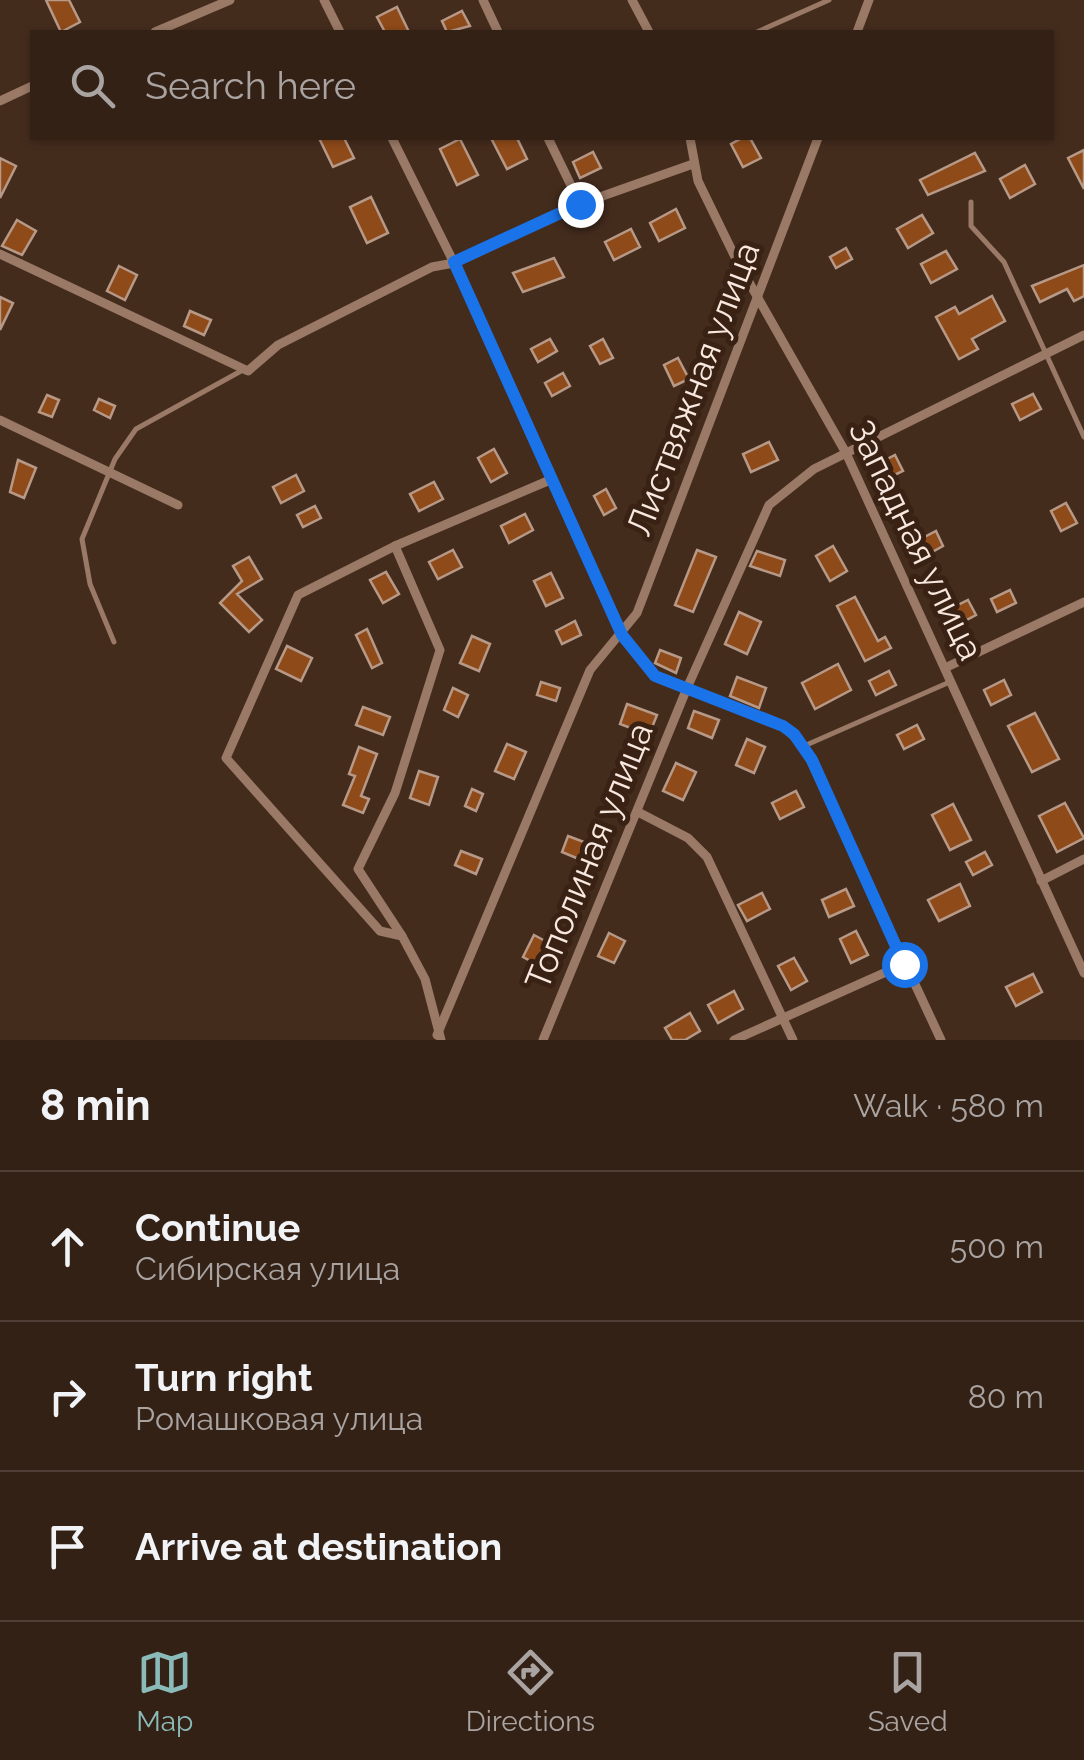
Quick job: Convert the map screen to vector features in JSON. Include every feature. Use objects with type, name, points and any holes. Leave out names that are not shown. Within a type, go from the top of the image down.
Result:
[{"type":"street","points":[[160,30],[230,0]]},
{"type":"street","points":[[324,0],[339,30]]},
{"type":"street","points":[[483,0],[497,30]]},
{"type":"street","points":[[632,0],[648,30]]},
{"type":"street","points":[[858,30],[869,0]]},
{"type":"street","points":[[0,101],[30,87]]},
{"type":"street","points":[[393,140],[454,262],[622,635],[645,668],[783,726],[804,746],[940,1040]]},
{"type":"street","points":[[549,140],[580,204]]},
{"type":"street","name":"Западная улица","points":[[690,140],[693,164],[737,261],[846,453],[1084,972]]},
{"type":"street","name":"Листвяжная улица","points":[[440,1038],[590,670],[637,613],[817,140]]},
{"type":"street","points":[[0,254],[241,371],[258,367],[278,345],[432,267],[454,262],[580,204],[693,164]]},
{"type":"street","name":"Тополиная улица","points":[[543,1040],[687,688],[769,505],[798,480],[846,453],[1084,335]]},
{"type":"street","points":[[0,420],[178,505]]},
{"type":"street","points":[[402,936],[380,932],[226,758],[290,605],[310,587],[550,480]]},
{"type":"street","points":[[395,546],[440,650],[395,793],[358,869],[425,978],[440,1038]]},
{"type":"street","points":[[947,667],[1084,602]]},
{"type":"street","points":[[638,812],[699,846],[793,1040]]},
{"type":"street","points":[[1041,881],[1084,860]]},
{"type":"street","points":[[734,1040],[904,964]]},
{"type":"lane","points":[[762,30],[829,0]]},
{"type":"lane","points":[[971,202],[972,226],[1004,262],[1084,437]]},
{"type":"lane","points":[[114,642],[90,584],[82,539],[115,458],[136,429],[241,371]]},
{"type":"lane","points":[[804,746],[952,681]]},
{"type":"building","points":[[46,0],[69,0],[80,22],[60,30]]},
{"type":"building","points":[[397,7],[408,30],[384,30],[377,17]]},
{"type":"building","points":[[462,11],[470,26],[446,30],[442,21]]},
{"type":"building","points":[[320,140],[345,140],[354,158],[333,167]]},
{"type":"building","points":[[460,140],[478,175],[457,185],[440,149]]},
{"type":"building","points":[[492,140],[518,140],[527,159],[507,169]]},
{"type":"building","points":[[751,140],[761,158],[743,167],[731,144]]},
{"type":"building","points":[[1084,150],[1084,189],[1068,158]]},
{"type":"building","points":[[593,152],[601,168],[580,178],[573,162]]},
{"type":"building","points":[[975,153],[985,171],[928,195],[920,180]]},
{"type":"building","points":[[0,158],[16,166],[0,198]]},
{"type":"building","points":[[1025,165],[1035,184],[1010,198],[1000,179]]},
{"type":"building","points":[[371,197],[388,233],[367,243],[350,207]]},
{"type":"building","points":[[676,209],[685,228],[659,241],[650,223]]},
{"type":"building","points":[[922,215],[933,233],[908,248],[897,229]]},
{"type":"building","points":[[17,220],[36,231],[22,255],[2,246]]},
{"type":"building","points":[[631,229],[640,247],[614,260],[605,242]]},
{"type":"building","points":[[846,248],[852,259],[836,268],[830,257]]},
{"type":"building","points":[[946,251],[957,269],[931,283],[921,264]]},
{"type":"building","points":[[554,258],[564,277],[523,292],[513,273]]},
{"type":"building","points":[[1084,265],[1084,296],[1074,301],[1067,289],[1040,302],[1032,286]]},
{"type":"building","points":[[119,266],[137,275],[125,300],[107,291]]},
{"type":"building","points":[[992,296],[1005,321],[972,339],[978,349],[959,359],[936,317],[955,307],[959,314]]},
{"type":"building","points":[[0,297],[13,303],[0,330]]},
{"type":"building","points":[[190,311],[211,320],[204,335],[184,326]]},
{"type":"building","points":[[550,339],[557,351],[538,362],[531,349]]},
{"type":"building","points":[[603,339],[613,358],[600,364],[590,346]]},
{"type":"building","points":[[678,358],[689,379],[674,386],[664,365]]},
{"type":"building","points":[[563,373],[570,386],[552,396],[545,383]]},
{"type":"building","points":[[1033,394],[1041,409],[1020,420],[1012,404]]},
{"type":"building","points":[[47,395],[59,400],[52,417],[39,412]]},
{"type":"building","points":[[99,399],[115,406],[110,418],[94,410]]},
{"type":"building","points":[[769,442],[778,460],[751,472],[743,454]]},
{"type":"building","points":[[494,449],[507,473],[491,482],[478,458]]},
{"type":"building","points":[[895,455],[903,471],[882,481],[874,466]]},
{"type":"building","points":[[18,460],[36,468],[24,498],[10,492]]},
{"type":"building","points":[[296,475],[304,491],[281,503],[273,487]]},
{"type":"building","points":[[434,482],[443,499],[419,511],[410,494]]},
{"type":"building","points":[[606,489],[616,508],[604,515],[594,496]]},
{"type":"building","points":[[1066,503],[1077,523],[1061,531],[1051,511]]},
{"type":"building","points":[[315,506],[321,518],[303,527],[297,515]]},
{"type":"building","points":[[525,514],[533,530],[509,543],[501,526]]},
{"type":"building","points":[[936,531],[943,546],[923,557],[915,542]]},
{"type":"building","points":[[833,546],[847,571],[830,581],[816,556]]},
{"type":"building","points":[[453,550],[462,567],[438,579],[429,562]]},
{"type":"building","points":[[697,550],[716,557],[693,612],[675,605]]},
{"type":"building","points":[[757,551],[785,560],[780,576],[750,566]]},
{"type":"building","points":[[249,557],[262,579],[237,594],[262,620],[249,632],[220,603],[242,581],[233,566]]},
{"type":"building","points":[[386,572],[399,594],[383,603],[370,580]]},
{"type":"building","points":[[551,573],[563,598],[546,606],[534,581]]},
{"type":"building","points":[[1010,590],[1016,603],[997,612],[991,599]]},
{"type":"building","points":[[855,597],[878,641],[885,637],[891,648],[865,661],[837,606]]},
{"type":"building","points":[[968,600],[976,615],[955,626],[948,610]]},
{"type":"building","points":[[739,612],[761,622],[747,654],[725,644]]},
{"type":"building","points":[[575,621],[581,635],[562,644],[556,631]]},
{"type":"building","points":[[367,629],[382,663],[372,668],[356,635]]},
{"type":"building","points":[[472,636],[490,644],[479,671],[460,663]]},
{"type":"building","points":[[287,646],[312,658],[301,681],[276,669]]},
{"type":"building","points":[[660,650],[681,658],[676,673],[655,663]]},
{"type":"building","points":[[838,664],[851,690],[815,709],[802,683]]},
{"type":"building","points":[[889,671],[896,685],[876,695],[869,681]]},
{"type":"building","points":[[737,677],[766,688],[759,708],[730,696]]},
{"type":"building","points":[[1004,680],[1011,695],[991,705],[984,690]]},
{"type":"building","points":[[541,682],[560,688],[556,701],[537,695]]},
{"type":"building","points":[[453,688],[468,695],[458,717],[444,710]]},
{"type":"building","points":[[627,704],[657,715],[649,735],[620,724]]},
{"type":"building","points":[[363,707],[390,717],[383,735],[356,725]]},
{"type":"building","points":[[694,711],[719,720],[712,738],[688,728]]},
{"type":"building","points":[[1035,713],[1059,759],[1032,772],[1008,726]]},
{"type":"building","points":[[917,725],[924,739],[904,749],[897,735]]},
{"type":"building","points":[[747,739],[765,747],[754,773],[736,765]]},
{"type":"building","points":[[507,744],[526,752],[514,779],[495,771]]},
{"type":"building","points":[[359,747],[377,754],[361,796],[369,799],[363,813],[343,805],[355,776],[349,774]]},
{"type":"building","points":[[676,763],[696,772],[683,800],[663,791]]},
{"type":"building","points":[[419,771],[438,777],[429,805],[410,798]]},
{"type":"building","points":[[472,789],[483,794],[476,811],[465,806]]},
{"type":"building","points":[[796,791],[804,807],[780,819],[772,803]]},
{"type":"building","points":[[1065,803],[1084,838],[1057,852],[1039,816]]},
{"type":"building","points":[[953,804],[971,840],[950,850],[932,815]]},
{"type":"building","points":[[568,836],[592,845],[586,862],[562,852]]},
{"type":"building","points":[[461,851],[482,859],[476,874],[455,865]]},
{"type":"building","points":[[985,852],[992,865],[973,875],[966,862]]},
{"type":"building","points":[[960,884],[970,906],[939,921],[928,900]]},
{"type":"building","points":[[846,889],[854,906],[829,917],[822,900]]},
{"type":"building","points":[[762,893],[770,909],[747,921],[738,905]]},
{"type":"building","points":[[856,931],[868,955],[851,963],[840,939]]},
{"type":"building","points":[[609,933],[625,941],[614,963],[598,956]]},
{"type":"building","points":[[534,935],[549,943],[538,965],[523,957]]},
{"type":"building","points":[[794,958],[807,981],[791,990],[778,966]]},
{"type":"building","points":[[1033,974],[1042,992],[1016,1006],[1006,987]]},
{"type":"building","points":[[734,991],[743,1009],[718,1023],[708,1005]]},
{"type":"building","points":[[690,1013],[700,1031],[685,1040],[672,1040],[665,1028]]},
{"type":"route","points":[[580,204],[454,262],[622,635],[655,676],[783,726],[794,734],[812,760],[904,964]]}]
